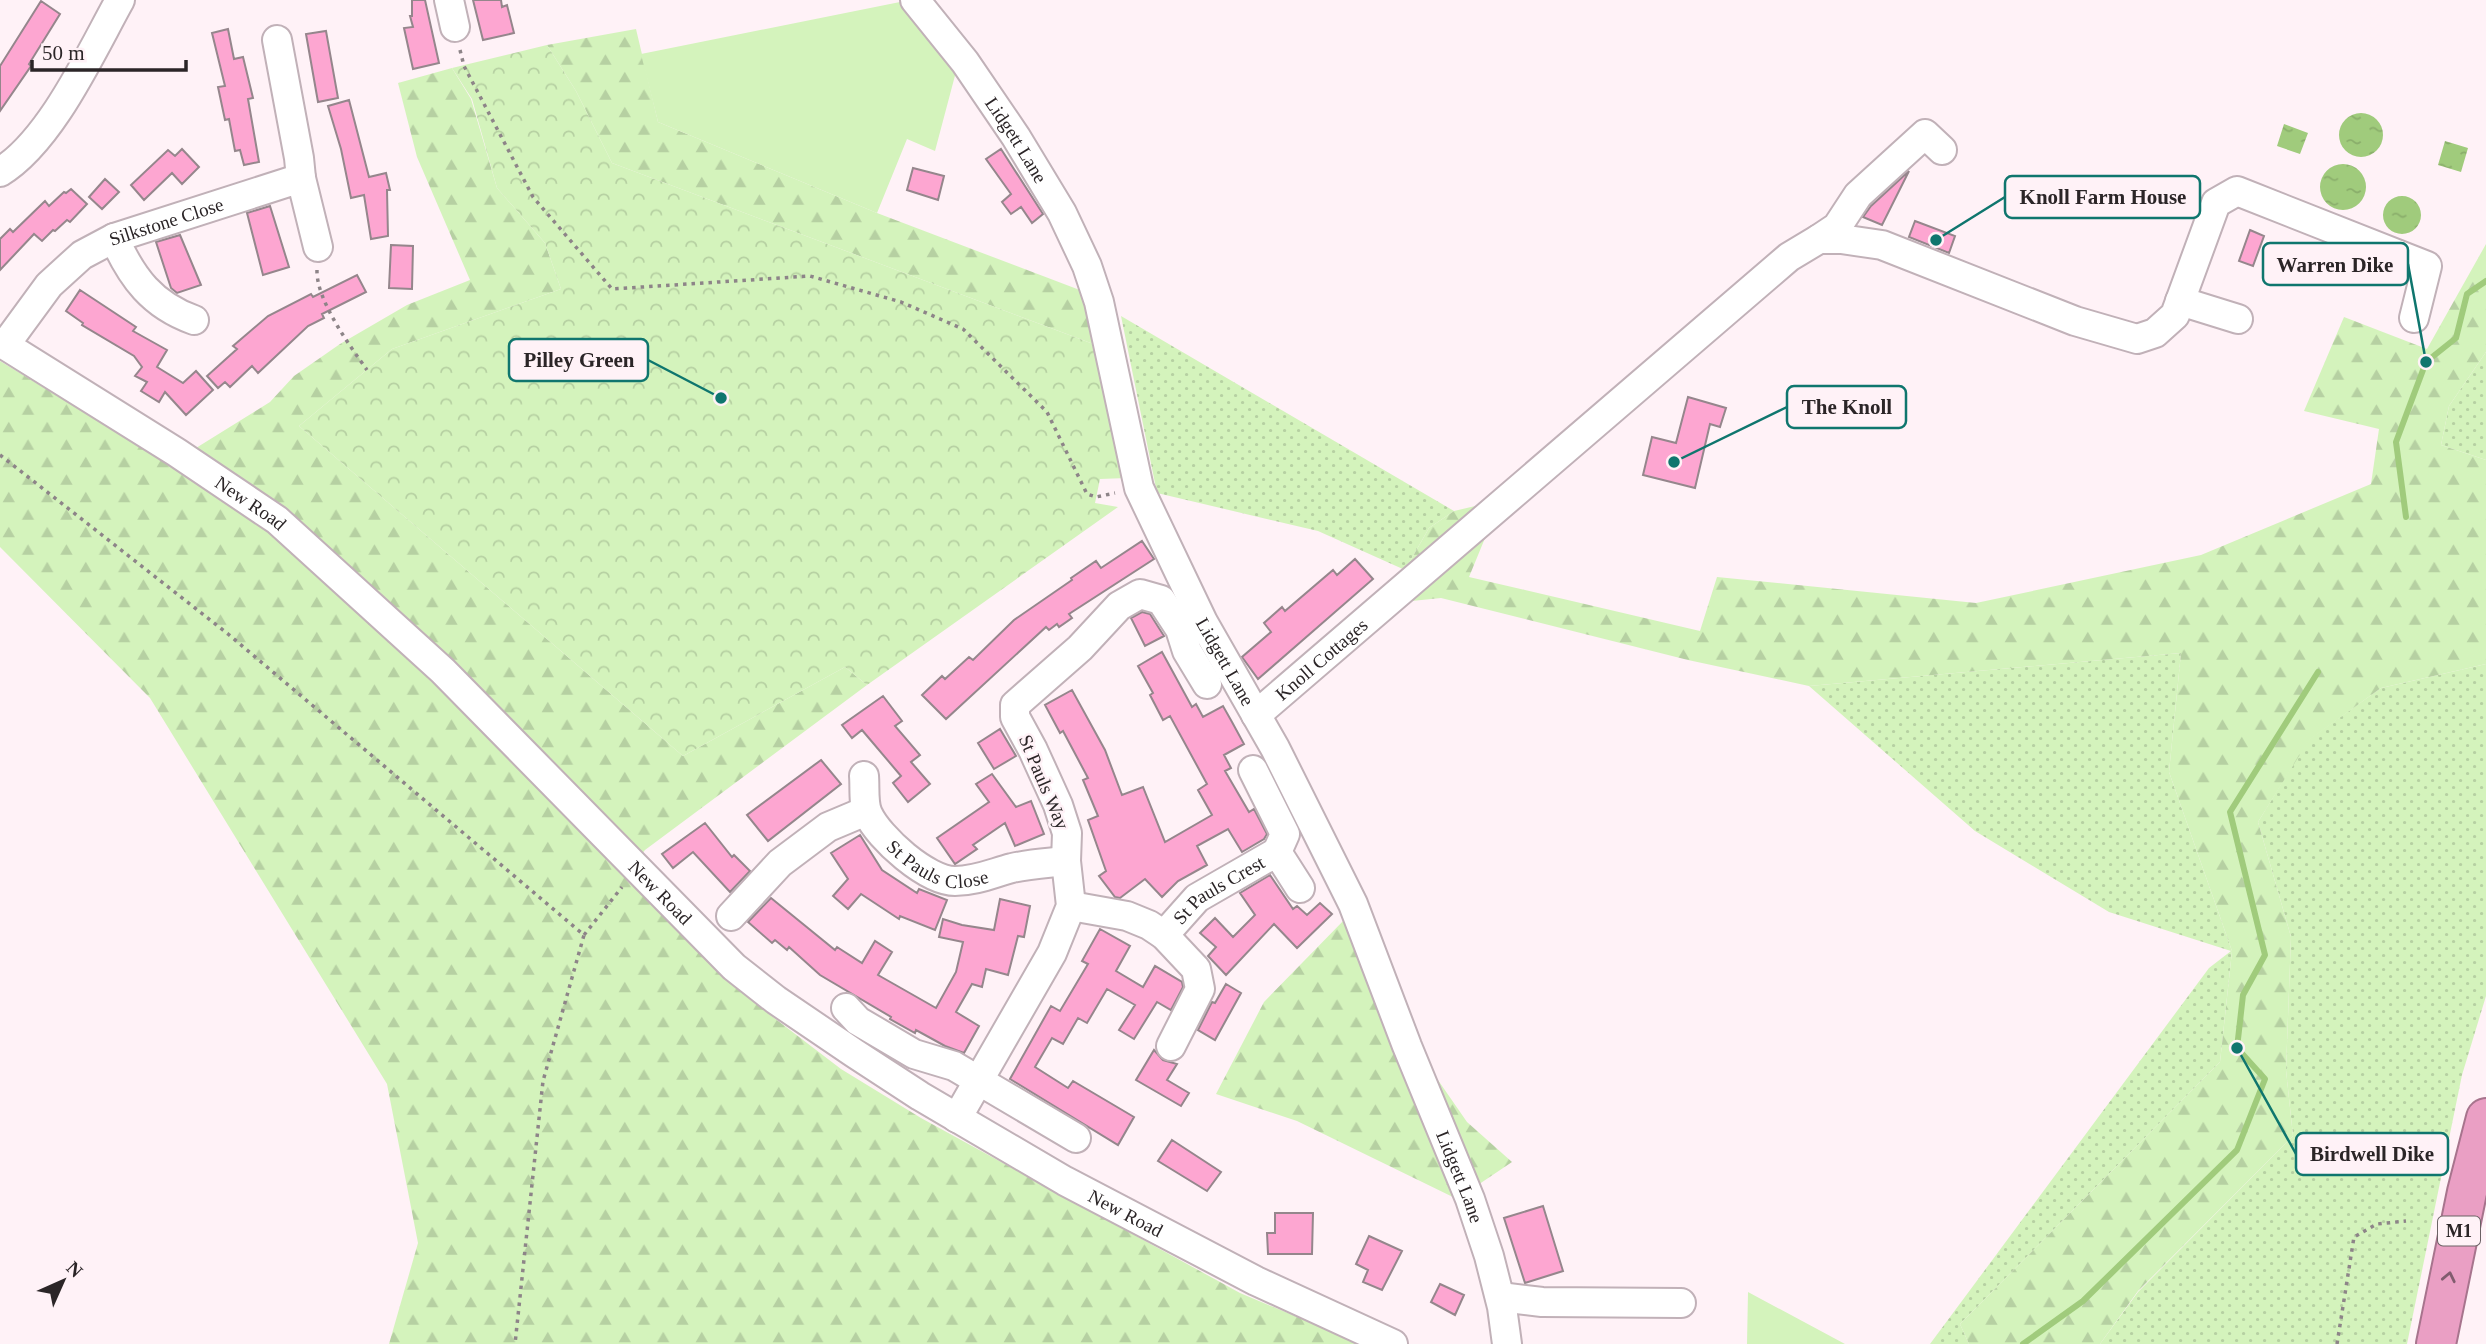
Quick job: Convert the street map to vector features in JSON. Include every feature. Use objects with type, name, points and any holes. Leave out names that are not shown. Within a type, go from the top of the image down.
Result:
[{"type":"highway","name":"M1","points":[[2436,1344],[2467,1192],[2486,1118]]},
{"type":"street","points":[[0,172],[24,153],[45,128],[120,0]]},
{"type":"street","points":[[449,0],[455,27]]},
{"type":"street","name":"Lidgett Lane","points":[[915,0],[965,62],[1016,138],[1062,213],[1087,266],[1099,302],[1139,488],[1202,622],[1256,715],[1353,904],[1407,1046],[1470,1199],[1500,1297],[1507,1344]]},
{"type":"street","points":[[277,40],[301,178],[318,247]]},
{"type":"street","name":"Knoll Cottages","points":[[1256,715],[1789,257],[1837,227],[1858,195],[1925,134],[1942,150]]},
{"type":"street","name":"Silkstone Close","points":[[2,344],[49,285],[82,255],[114,238],[301,178]]},
{"type":"street","points":[[1819,239],[1842,239],[1882,246],[2075,321],[2137,339],[2155,332],[2175,315],[2216,204],[2237,191],[2427,266],[2414,318]]},
{"type":"street","points":[[114,238],[122,257],[148,292],[172,312],[194,320]]},
{"type":"street","points":[[2180,301],[2238,319]]},
{"type":"street","name":"New Road","points":[[2,344],[176,452],[276,520],[443,671],[734,967],[776,1000],[957,1118],[1065,1181],[1256,1281],[1393,1344]]},
{"type":"street","name":"St Pauls Way","points":[[957,1118],[1052,953],[1071,906],[1066,861],[1067,833],[1038,761],[1015,717],[1015,705],[1080,648],[1119,606],[1140,594],[1161,600],[1180,629],[1187,651],[1207,684]]},
{"type":"street","name":"St Pauls Crest","points":[[1164,935],[1197,898],[1277,852],[1285,834],[1253,770]]},
{"type":"street","points":[[731,916],[780,863],[828,827],[866,811],[864,776]]},
{"type":"street","name":"St Pauls Close","points":[[866,811],[895,848],[923,870],[952,882],[983,878],[1013,868],[1066,861]]},
{"type":"street","name":"St Pauls Crest","points":[[1277,852],[1300,888]]},
{"type":"street","name":"St Pauls Crest","points":[[1071,906],[1127,916],[1164,935],[1196,970],[1200,989],[1171,1046]]},
{"type":"street","points":[[846,1008],[858,1021],[914,1054],[954,1066],[1076,1138]]},
{"type":"street","points":[[1500,1297],[1542,1302],[1681,1303]]},
{"type":"path","points":[[455,27],[464,66],[533,197],[612,289],[810,276],[901,302],[963,329],[1047,412],[1087,494],[1096,497],[1139,488]]},
{"type":"path","points":[[318,247],[317,275],[327,306],[346,341],[367,370]]},
{"type":"path","points":[[0,455],[228,634],[584,935]]},
{"type":"path","points":[[515,1344],[543,1081],[584,935],[636,869]]},
{"type":"path","points":[[2337,1344],[2354,1237],[2377,1224],[2406,1221]]},
{"type":"green space","points":[[900,2],[957,68],[935,151],[907,139],[877,213],[658,122],[641,54]]},
{"type":"green space","points":[[636,29],[658,122],[877,213],[1085,292],[1096,345],[612,163],[576,91],[547,45]]},
{"type":"green space","points":[[547,45],[576,91],[612,163],[1096,345],[1127,478],[1100,479],[1095,503],[1118,507],[867,685],[845,667],[683,756],[299,426],[392,349],[561,289],[545,243],[497,188],[472,99],[452,68]]},
{"type":"green space","points":[[452,68],[471,99],[497,188],[545,243],[561,289],[392,349],[299,426],[683,756],[845,667],[867,685],[645,850],[628,872],[726,977],[841,1069],[921,1118],[1240,1293],[1362,1344],[389,1344],[418,1243],[387,1084],[150,698],[0,547],[0,361],[175,467],[196,448],[270,402],[294,376],[340,344],[407,305],[470,280],[417,157],[398,83]]},
{"type":"green space","points":[[2486,244],[2486,352],[2449,406],[2441,445],[2486,460],[2486,664],[2381,688],[2309,740],[2258,822],[2291,937],[2286,1070],[2293,1136],[2138,1291],[2100,1344],[1969,1344],[1960,1324],[2220,1062],[2232,951],[2169,772],[2181,653],[1809,686],[1688,660],[1441,598],[1402,602],[1405,570],[1429,528],[1454,511],[1488,503],[1490,526],[1469,577],[1700,631],[1717,577],[1976,603],[2201,555],[2371,484],[2379,429],[2304,411],[2344,317],[2427,349]]},
{"type":"green space","points":[[1121,316],[1454,511],[1429,528],[1405,570],[1318,531],[1157,493]]},
{"type":"green space","points":[[2486,352],[2486,460],[2441,445],[2449,406]]},
{"type":"green space","points":[[2181,653],[2169,772],[2232,951],[2220,1062],[1960,1324],[1969,1344],[1930,1344],[2209,968],[2231,951],[2109,912],[1975,831],[1809,686]]},
{"type":"green space","points":[[2486,664],[2486,996],[2462,1075],[2407,1344],[2100,1344],[2138,1292],[2293,1136],[2286,1070],[2291,937],[2258,822],[2308,740],[2381,688]]},
{"type":"green space","points":[[1346,918],[1422,1057],[1467,1122],[1512,1162],[1457,1199],[1297,1121],[1216,1094],[1264,1002]]},
{"type":"green space","points":[[1748,1292],[1845,1344],[1747,1344]]},
{"type":"water","points":[[2361,113],[2376,120],[2383,135],[2376,150],[2361,157],[2346,150],[2339,135],[2346,120]]},
{"type":"water","points":[[2284,124],[2308,133],[2300,154],[2277,146]]},
{"type":"water","points":[[2445,141],[2468,148],[2461,172],[2438,165]]},
{"type":"water","points":[[2343,164],[2360,170],[2366,187],[2360,204],[2343,210],[2326,204],[2320,187],[2326,170]]},
{"type":"water","points":[[2402,196],[2415,202],[2421,215],[2415,228],[2402,234],[2389,228],[2383,215],[2389,202]]},
{"type":"building","points":[[412,0],[425,0],[439,63],[413,69],[404,28],[413,27],[410,16]]},
{"type":"building","points":[[473,0],[501,0],[502,7],[507,5],[514,33],[483,40]]},
{"type":"building","points":[[41,1],[60,14],[29,64],[31,66],[0,111],[0,66]]},
{"type":"building","points":[[228,29],[234,59],[243,57],[253,98],[248,99],[259,162],[244,165],[240,150],[235,151],[229,119],[225,120],[218,87],[225,86],[212,33]]},
{"type":"building","points":[[326,31],[338,98],[318,102],[306,34]]},
{"type":"building","points":[[349,100],[369,177],[386,173],[390,190],[387,190],[388,236],[371,239],[364,195],[351,198],[341,149],[328,106]]},
{"type":"building","points":[[182,149],[199,167],[182,184],[172,173],[144,200],[131,185],[168,150],[175,156]]},
{"type":"building","points":[[1001,149],[1043,214],[1032,223],[1021,207],[1011,214],[1002,202],[1011,194],[986,159]]},
{"type":"building","points":[[913,168],[944,176],[938,200],[907,190]]},
{"type":"building","points":[[1909,171],[1882,225],[1863,217],[1871,206]]},
{"type":"building","points":[[105,179],[119,192],[102,209],[89,197]]},
{"type":"building","points":[[71,189],[87,204],[70,222],[67,220],[42,241],[34,234],[0,270],[0,239],[10,229],[13,232],[45,201],[49,206]]},
{"type":"building","points":[[270,206],[289,267],[263,275],[247,213]]},
{"type":"building","points":[[1915,221],[1955,236],[1949,253],[1909,237]]},
{"type":"building","points":[[2250,230],[2264,236],[2253,266],[2239,261]]},
{"type":"building","points":[[180,235],[201,285],[177,293],[171,288],[156,242]]},
{"type":"building","points":[[391,245],[413,246],[412,289],[389,288]]},
{"type":"building","points":[[357,275],[366,292],[322,314],[324,318],[308,326],[258,373],[252,366],[230,387],[225,382],[218,388],[207,376],[237,349],[233,346],[268,316]]},
{"type":"building","points":[[80,290],[136,327],[133,331],[167,350],[157,367],[183,383],[196,371],[213,390],[186,415],[165,392],[159,402],[141,391],[147,382],[135,376],[142,367],[134,356],[82,325],[83,323],[66,311]]},
{"type":"building","points":[[1688,397],[1726,408],[1720,427],[1710,424],[1695,488],[1643,475],[1652,437],[1676,443]]},
{"type":"building","points":[[1142,541],[1154,559],[1069,614],[1072,618],[1059,627],[1057,624],[1049,630],[1046,627],[946,719],[922,695],[942,676],[945,679],[969,657],[973,660],[1014,620],[1072,580],[1071,578],[1096,561],[1101,568]]},
{"type":"building","points":[[1355,559],[1373,579],[1258,679],[1242,657],[1271,632],[1264,623],[1282,607],[1285,611],[1333,570],[1337,575]]},
{"type":"building","points":[[1142,612],[1150,614],[1164,636],[1145,646],[1131,618]]},
{"type":"building","points":[[1162,652],[1192,707],[1196,704],[1203,717],[1223,706],[1244,744],[1224,755],[1231,768],[1225,771],[1249,812],[1254,809],[1267,834],[1264,839],[1242,852],[1228,829],[1197,846],[1207,865],[1178,881],[1162,897],[1145,879],[1120,898],[1115,897],[1099,876],[1106,871],[1088,820],[1098,816],[1083,780],[1088,778],[1063,731],[1060,733],[1045,705],[1072,690],[1105,750],[1122,795],[1143,787],[1165,842],[1212,815],[1198,790],[1207,784],[1170,716],[1163,720],[1150,695],[1153,693],[1138,666]]},
{"type":"building","points":[[883,696],[902,721],[895,726],[920,755],[911,762],[930,784],[908,802],[893,783],[901,776],[862,730],[852,738],[842,725]]},
{"type":"building","points":[[1000,729],[1016,756],[994,769],[978,743]]},
{"type":"building","points":[[821,760],[841,784],[768,841],[747,815]]},
{"type":"building","points":[[992,774],[1016,807],[1031,801],[1044,834],[1015,846],[1005,823],[973,845],[977,849],[955,864],[937,838],[989,802],[976,784]]},
{"type":"building","points":[[705,823],[732,857],[734,855],[750,871],[730,892],[693,852],[673,868],[662,854]]},
{"type":"building","points":[[860,835],[882,870],[917,893],[919,889],[947,900],[935,930],[900,916],[899,919],[861,894],[848,909],[833,896],[848,879],[831,853]]},
{"type":"building","points":[[1270,875],[1293,909],[1297,906],[1307,915],[1320,903],[1332,914],[1297,948],[1274,924],[1226,975],[1208,956],[1216,947],[1200,933],[1215,918],[1233,937],[1255,915],[1240,893]]},
{"type":"building","points":[[771,898],[835,950],[837,947],[862,963],[875,941],[892,952],[878,975],[936,1008],[956,972],[963,942],[939,937],[943,919],[994,930],[1000,899],[1030,906],[1024,937],[1018,936],[1008,975],[986,969],[982,987],[972,984],[956,1012],[979,1026],[964,1053],[916,1030],[915,1033],[890,1019],[891,1017],[820,975],[789,947],[787,950],[775,940],[772,943],[748,922]]},
{"type":"building","points":[[1100,929],[1130,946],[1116,971],[1143,987],[1155,966],[1182,982],[1183,987],[1171,1010],[1157,1002],[1134,1039],[1119,1030],[1135,1005],[1107,989],[1087,1023],[1078,1018],[1063,1044],[1052,1038],[1035,1067],[1068,1088],[1073,1081],[1134,1117],[1118,1145],[1010,1079],[1051,1006],[1060,1011],[1088,964],[1082,961]]},
{"type":"building","points":[[1226,984],[1241,993],[1215,1040],[1198,1030],[1212,1002],[1215,1003]]},
{"type":"building","points":[[1154,1050],[1163,1060],[1177,1064],[1167,1080],[1189,1093],[1181,1106],[1136,1080]]},
{"type":"building","points":[[1172,1140],[1221,1172],[1207,1191],[1158,1161]]},
{"type":"building","points":[[1543,1206],[1563,1271],[1525,1283],[1504,1218]]},
{"type":"building","points":[[1275,1213],[1313,1213],[1312,1254],[1268,1254],[1267,1233],[1275,1233]]},
{"type":"building","points":[[1369,1236],[1402,1251],[1382,1290],[1363,1282],[1368,1270],[1356,1264]]},
{"type":"building","points":[[1440,1284],[1464,1295],[1455,1315],[1431,1302]]},
{"type":"waterway","points":[[2406,517],[2396,442],[2426,362],[2456,338],[2467,294],[2486,281]]},
{"type":"waterway","points":[[2023,1344],[2083,1301],[2237,1150],[2265,1079],[2237,1048],[2243,995],[2265,955],[2230,812],[2318,672]]},
{"type":"place","name":"Knoll Farm House","points":[[1936,240]]},
{"type":"place","name":"Warren Dike","points":[[2426,362]]},
{"type":"place","name":"Pilley Green","points":[[721,398]]},
{"type":"place","name":"The Knoll","points":[[1674,462]]},
{"type":"place","name":"Birdwell Dike","points":[[2237,1048]]}]
